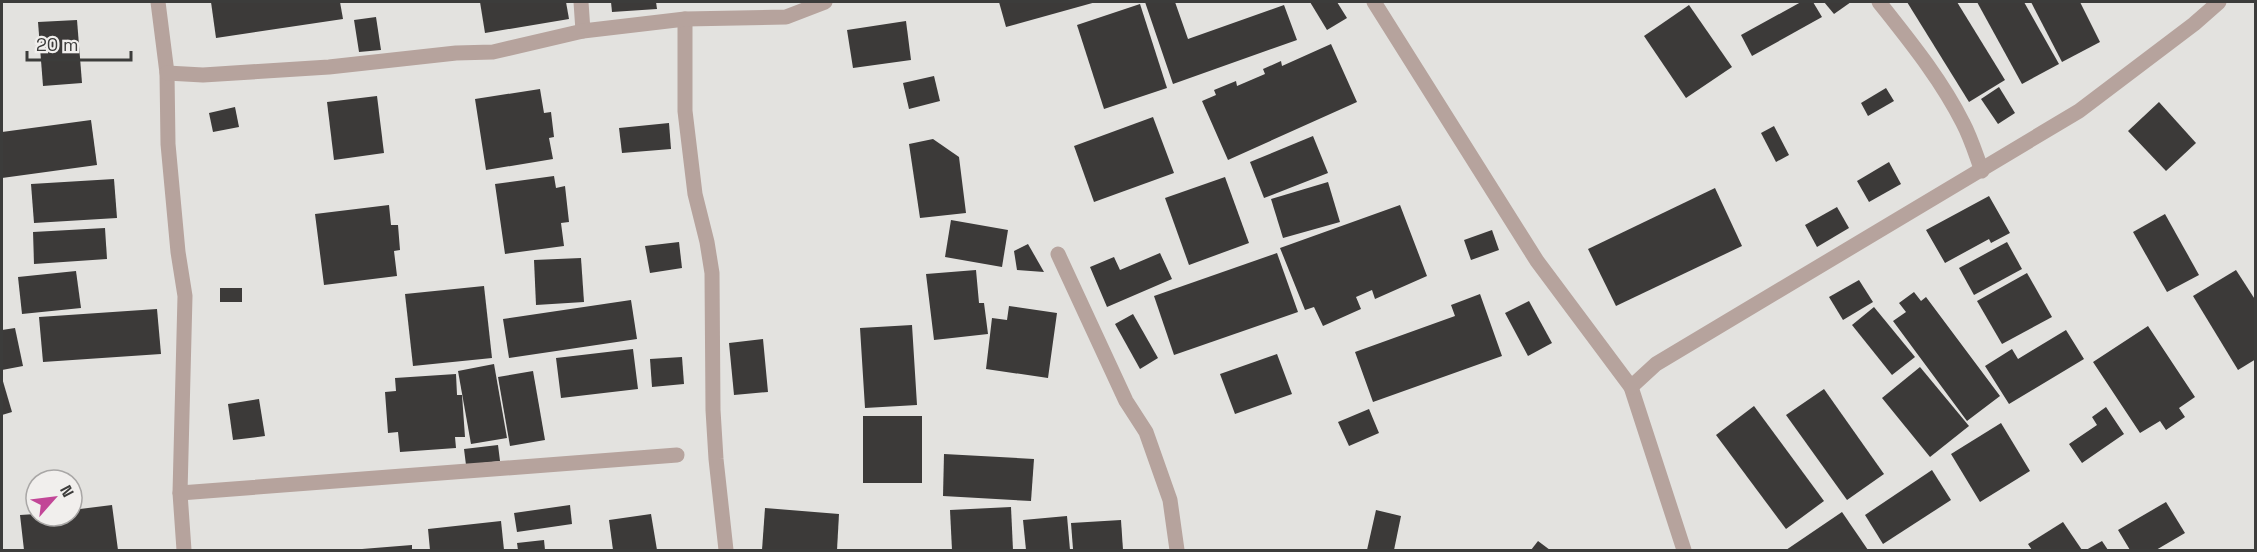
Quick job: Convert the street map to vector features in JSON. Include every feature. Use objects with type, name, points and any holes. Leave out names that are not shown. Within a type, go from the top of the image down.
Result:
[{"type":"street","points":[[158,2],[167,73],[168,144],[178,252],[185,296],[180,493],[184,550]]},
{"type":"street","points":[[581,2],[583,31]]},
{"type":"street","points":[[167,73],[203,75],[329,67],[493,51],[583,31],[685,19],[786,17],[825,2]]},
{"type":"street","points":[[1374,2],[1537,261],[1631,387],[1684,550]]},
{"type":"street","points":[[1879,2],[1917,50],[1947,95],[1964,124],[1982,171]]},
{"type":"street","points":[[1631,387],[1656,364],[2079,111],[2194,24],[2219,2]]},
{"type":"street","points":[[685,19],[685,111],[695,194],[712,273],[713,410],[726,550]]},
{"type":"street","points":[[1058,254],[1126,401],[1146,432],[1170,500],[1177,550]]},
{"type":"street","points":[[180,493],[677,455]]},
{"type":"building","points":[[211,2],[340,2],[343,19],[216,38]]},
{"type":"building","points":[[480,2],[566,2],[569,19],[485,33]]},
{"type":"building","points":[[611,2],[656,2],[657,9],[612,12]]},
{"type":"building","points":[[999,2],[1096,2],[1006,27]]},
{"type":"building","points":[[1145,2],[1175,2],[1188,39],[1284,5],[1297,40],[1173,84]]},
{"type":"building","points":[[1310,2],[1337,2],[1347,18],[1327,30]]},
{"type":"building","points":[[1801,2],[1813,2],[1822,17],[1752,56],[1741,35]]},
{"type":"building","points":[[1824,2],[1851,2],[1834,14]]},
{"type":"building","points":[[1907,2],[1957,2],[2005,80],[1969,102]]},
{"type":"building","points":[[1977,2],[2024,2],[2059,64],[2022,84]]},
{"type":"building","points":[[2031,2],[2080,2],[2100,42],[2062,62]]},
{"type":"building","points":[[1140,4],[1167,88],[1104,109],[1077,25]]},
{"type":"building","points":[[1689,5],[1732,67],[1686,98],[1644,36]]},
{"type":"building","points":[[376,17],[381,50],[359,52],[354,20]]},
{"type":"building","points":[[77,20],[82,83],[43,86],[38,22]]},
{"type":"building","points":[[906,21],[911,60],[853,68],[847,30]]},
{"type":"building","points":[[1331,44],[1357,102],[1228,160],[1202,101],[1216,95],[1214,90],[1236,81],[1237,86],[1265,74],[1263,69],[1281,61],[1282,66]]},
{"type":"building","points":[[934,76],[940,101],[909,109],[903,83]]},
{"type":"building","points":[[1999,87],[2015,113],[1998,124],[1981,99]]},
{"type":"building","points":[[1886,88],[1894,101],[1868,116],[1861,103]]},
{"type":"building","points":[[540,89],[544,113],[551,112],[554,137],[549,138],[553,159],[486,170],[475,99]]},
{"type":"building","points":[[377,96],[384,153],[334,160],[327,102]]},
{"type":"building","points":[[2159,102],[2196,143],[2166,171],[2128,131]]},
{"type":"building","points":[[235,107],[239,127],[213,132],[209,113]]},
{"type":"building","points":[[1153,117],[1174,173],[1094,202],[1074,146]]},
{"type":"building","points":[[91,120],[97,165],[2,178],[2,132]]},
{"type":"building","points":[[669,123],[671,149],[622,153],[619,128]]},
{"type":"building","points":[[1774,126],[1789,155],[1776,162],[1761,133]]},
{"type":"building","points":[[1313,136],[1328,173],[1264,198],[1250,162]]},
{"type":"building","points":[[933,139],[959,157],[966,213],[920,218],[909,144]]},
{"type":"building","points":[[1889,162],[1901,184],[1869,202],[1857,181]]},
{"type":"building","points":[[554,176],[556,188],[565,186],[569,222],[561,223],[564,246],[505,254],[495,184]]},
{"type":"building","points":[[1225,177],[1249,243],[1189,265],[1165,198]]},
{"type":"building","points":[[114,179],[117,218],[34,223],[31,184]]},
{"type":"building","points":[[1328,182],[1340,222],[1283,238],[1271,199]]},
{"type":"building","points":[[1715,188],[1742,246],[1616,306],[1588,249]]},
{"type":"building","points":[[1989,196],[2010,233],[1991,243],[1989,239],[1945,263],[1926,230]]},
{"type":"building","points":[[389,205],[391,225],[398,225],[400,250],[394,251],[397,276],[324,285],[315,214]]},
{"type":"building","points":[[1400,205],[1427,276],[1375,299],[1372,290],[1356,297],[1361,309],[1323,326],[1314,307],[1305,310],[1280,248]]},
{"type":"building","points":[[1837,207],[1849,228],[1817,247],[1805,225]]},
{"type":"building","points":[[2165,214],[2199,275],[2167,292],[2133,232]]},
{"type":"building","points":[[951,220],[1008,230],[1002,267],[945,257]]},
{"type":"building","points":[[105,228],[107,259],[34,264],[33,232]]},
{"type":"building","points":[[1492,230],[1499,250],[1471,260],[1464,240]]},
{"type":"building","points":[[679,242],[682,268],[650,273],[645,246]]},
{"type":"building","points":[[2007,242],[2022,269],[1974,295],[1959,268]]},
{"type":"building","points":[[1028,244],[1044,272],[1017,270],[1014,251]]},
{"type":"building","points":[[1160,253],[1172,279],[1107,307],[1090,267],[1114,257],[1120,270]]},
{"type":"building","points":[[1277,253],[1298,312],[1174,355],[1154,296]]},
{"type":"building","points":[[581,258],[584,302],[536,305],[534,260]]},
{"type":"building","points":[[976,270],[979,303],[984,303],[988,334],[934,340],[926,274]]},
{"type":"building","points":[[2236,270],[2256,301],[2256,359],[2238,370],[2193,296]]},
{"type":"building","points":[[76,271],[81,308],[22,314],[18,277]]},
{"type":"building","points":[[2027,273],[2052,317],[2002,344],[1977,301]]},
{"type":"building","points":[[1859,280],[1873,302],[1843,320],[1829,297]]},
{"type":"building","points":[[484,286],[492,358],[413,366],[405,294]]},
{"type":"building","points":[[220,288],[242,288],[242,302],[220,302]]},
{"type":"building","points":[[1914,292],[1921,301],[1926,297],[2000,396],[1967,421],[1893,321],[1906,312],[1899,303]]},
{"type":"building","points":[[1480,294],[1502,356],[1373,402],[1355,352],[1455,316],[1451,305]]},
{"type":"building","points":[[631,300],[637,339],[509,358],[503,319]]},
{"type":"building","points":[[1529,301],[1552,343],[1528,356],[1505,313]]},
{"type":"building","points":[[1009,306],[1057,313],[1048,378],[986,369],[992,318],[1007,320]]},
{"type":"building","points":[[1874,307],[1915,357],[1892,375],[1852,325]]},
{"type":"building","points":[[157,309],[161,354],[43,362],[39,317]]},
{"type":"building","points":[[1133,314],[1158,358],[1140,369],[1115,324]]},
{"type":"building","points":[[912,325],[917,405],[865,408],[860,328]]},
{"type":"building","points":[[2148,326],[2195,397],[2179,408],[2185,417],[2166,430],[2160,421],[2140,433],[2093,362]]},
{"type":"building","points":[[15,328],[23,366],[2,370],[2,330]]},
{"type":"building","points":[[2066,330],[2084,359],[2009,404],[1985,366],[2012,349],[2018,359]]},
{"type":"building","points":[[763,339],[768,392],[734,395],[729,343]]},
{"type":"building","points":[[633,349],[638,389],[561,398],[556,358]]},
{"type":"building","points":[[1277,354],[1292,394],[1235,414],[1220,374]]},
{"type":"building","points":[[682,357],[684,384],[652,387],[650,359]]},
{"type":"building","points":[[494,364],[507,438],[471,444],[458,371]]},
{"type":"building","points":[[1920,367],[1969,426],[1930,457],[1882,398]]},
{"type":"building","points":[[533,371],[545,440],[510,446],[498,377]]},
{"type":"building","points":[[456,374],[457,395],[462,395],[465,437],[455,437],[456,448],[400,452],[398,432],[388,433],[385,392],[396,391],[395,378]]},
{"type":"building","points":[[2,378],[12,412],[2,415]]},
{"type":"building","points":[[1824,389],[1884,474],[1847,500],[1786,415]]},
{"type":"building","points":[[259,399],[265,436],[233,440],[228,404]]},
{"type":"building","points":[[1754,406],[1824,501],[1786,529],[1716,435]]},
{"type":"building","points":[[2106,407],[2124,434],[2082,463],[2069,444],[2097,425],[2092,417]]},
{"type":"building","points":[[1369,409],[1379,433],[1349,446],[1338,422]]},
{"type":"building","points":[[863,416],[922,416],[922,483],[863,483]]},
{"type":"building","points":[[2001,423],[2030,471],[1980,502],[1951,454]]},
{"type":"building","points":[[498,445],[500,461],[466,465],[464,449]]},
{"type":"building","points":[[944,454],[1034,459],[1031,501],[943,496]]},
{"type":"building","points":[[1932,470],[1951,500],[1883,544],[1865,515]]},
{"type":"building","points":[[2166,502],[2185,533],[2156,550],[2130,550],[2118,530]]},
{"type":"building","points":[[112,505],[118,550],[24,550],[20,515],[24,515],[24,528],[84,528],[84,508]]},
{"type":"building","points":[[570,505],[572,524],[517,532],[514,513]]},
{"type":"building","points":[[1011,507],[1013,550],[952,550],[950,510]]},
{"type":"building","points":[[765,508],[839,514],[837,550],[762,550]]},
{"type":"building","points":[[1376,510],[1401,516],[1394,550],[1367,550]]},
{"type":"building","points":[[1842,512],[1868,550],[1786,550]]},
{"type":"building","points":[[651,514],[657,550],[613,550],[609,520]]},
{"type":"building","points":[[1067,516],[1070,550],[1026,550],[1023,520]]},
{"type":"building","points":[[1121,520],[1123,550],[1073,549],[1071,523]]},
{"type":"building","points":[[501,521],[504,550],[430,550],[428,529]]},
{"type":"building","points":[[2063,522],[2082,550],[2032,550],[2028,544]]},
{"type":"building","points":[[544,540],[545,550],[518,550],[517,543]]},
{"type":"building","points":[[1538,541],[1550,550],[1531,550]]},
{"type":"building","points":[[2102,541],[2108,550],[2086,550]]},
{"type":"building","points":[[412,545],[412,550],[362,549]]}]
